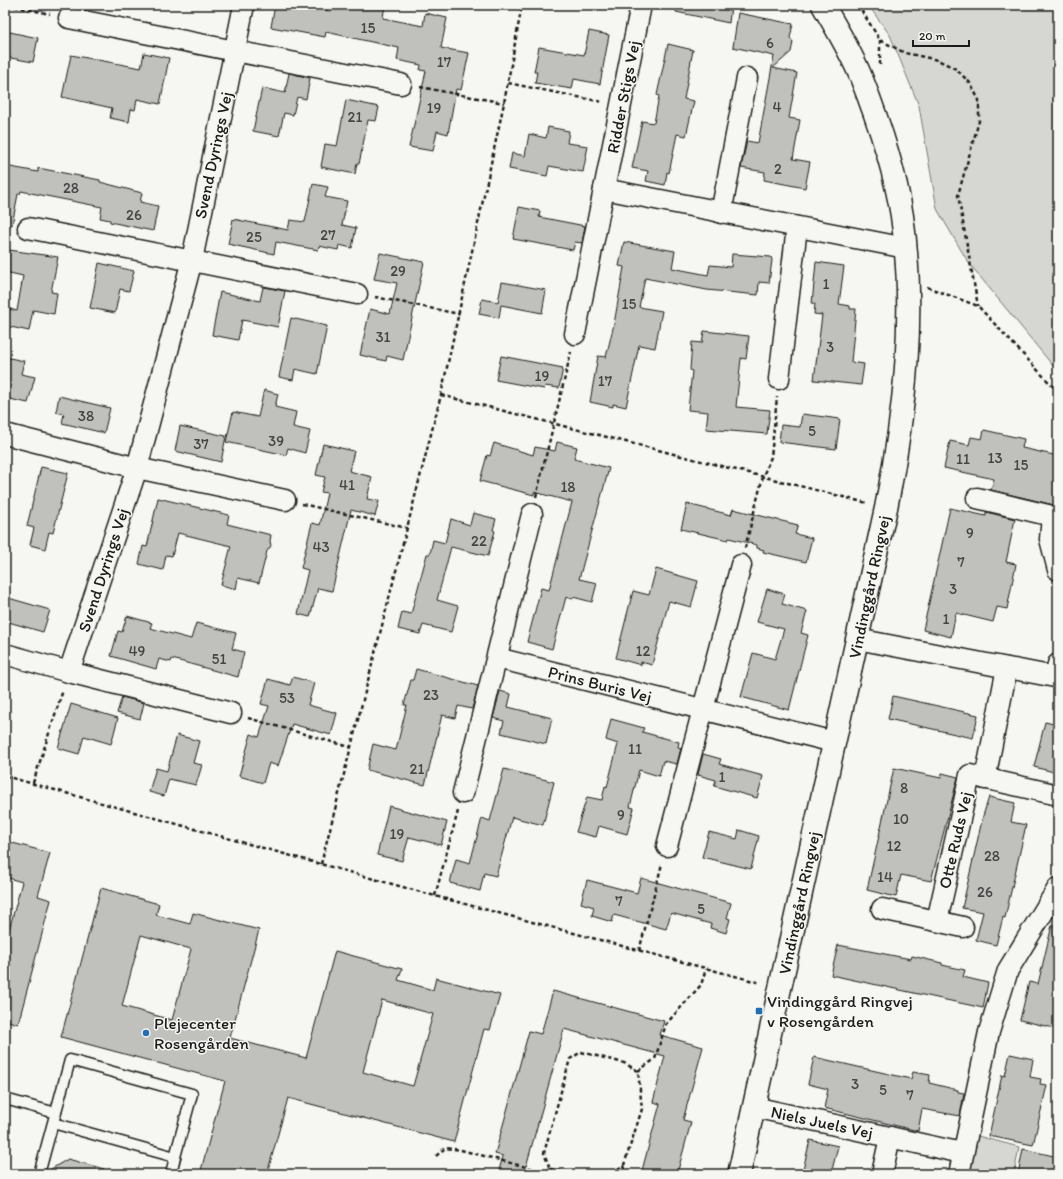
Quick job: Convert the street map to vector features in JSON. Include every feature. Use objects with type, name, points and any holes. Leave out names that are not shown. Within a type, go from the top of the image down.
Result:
[{"type":"street","name":"Svend Dyrings Vej","points":[[69,672],[137,468],[192,260],[244,5]]},
{"type":"street","name":"Ridder Stigs Vej","points":[[575,334],[641,5]]},
{"type":"street","name":"Vindinggård Ringvej","points":[[739,1174],[886,508],[897,452],[908,342],[908,280],[902,214],[881,132],[860,76],[823,5]]},
{"type":"street","points":[[69,18],[401,84]]},
{"type":"street","points":[[721,212],[747,78]]},
{"type":"street","points":[[604,189],[906,248]]},
{"type":"street","points":[[779,379],[797,227]]},
{"type":"street","points":[[28,228],[357,294]]},
{"type":"street","points":[[5,434],[137,468],[285,500]]},
{"type":"street","points":[[977,498],[1052,516],[1050,539],[1058,570]]},
{"type":"street","points":[[463,793],[532,514]]},
{"type":"street","points":[[667,846],[741,565]]},
{"type":"street","points":[[857,639],[1055,677],[1058,664]]},
{"type":"street","points":[[5,654],[230,713]]},
{"type":"street","name":"Prins Buris Vej","points":[[497,658],[834,742]]},
{"type":"street","name":"Otte Ruds Vej","points":[[986,779],[1007,668]]},
{"type":"street","name":"Otte Ruds Vej","points":[[937,921],[970,775],[1058,795]]},
{"type":"street","points":[[959,1174],[962,1153],[989,1032],[1008,970],[1058,888]]},
{"type":"street","points":[[882,909],[963,927]]},
{"type":"street","name":"Niels Juels Vej","points":[[754,1107],[962,1153]]},
{"type":"street","name":"Niels Juels Vej","points":[[882,1174],[890,1138]]},
{"type":"lane","points":[[39,1174],[70,1060],[192,1094],[171,1174]]},
{"type":"lane","points":[[5,1099],[55,1118],[175,1156]]},
{"type":"path","points":[[8,5],[69,18]]},
{"type":"path","points":[[321,864],[441,395],[504,103],[522,5]]},
{"type":"path","points":[[858,5],[880,40],[905,53],[938,60],[956,69],[970,83],[979,100],[979,121],[958,195],[978,306]]},
{"type":"path","points":[[508,82],[621,106]]},
{"type":"path","points":[[401,84],[504,103]]},
{"type":"path","points":[[908,280],[978,306],[1058,392]]},
{"type":"path","points":[[357,294],[459,314]]},
{"type":"path","points":[[532,514],[555,425],[575,334]]},
{"type":"path","points":[[741,565],[763,476],[771,457],[779,379]]},
{"type":"path","points":[[441,395],[886,508]]},
{"type":"path","points":[[285,500],[407,528]]},
{"type":"path","points":[[33,783],[69,672]]},
{"type":"path","points":[[230,713],[350,747]]},
{"type":"path","points":[[5,776],[435,896],[781,988]]},
{"type":"path","points":[[435,896],[463,793]]},
{"type":"path","points":[[639,951],[667,846]]},
{"type":"path","points":[[638,1071],[655,1059],[666,1024],[701,985],[706,969]]},
{"type":"path","points":[[436,1156],[445,1148],[461,1150],[549,1174],[550,1169],[544,1153],[570,1059],[581,1052],[624,1063],[638,1071]]},
{"type":"path","points":[[626,1174],[624,1165],[642,1110],[638,1071]]},
{"type":"path","points":[[610,1174],[624,1165]]},
{"type":"path","points":[[550,1169],[575,1174]]},
{"type":"shaded area","points":[[868,5],[1058,5],[1058,372],[968,262],[937,209],[919,106],[890,35]]},
{"type":"shaded area","points":[[974,1135],[1019,1147],[1014,1174],[965,1174]]},
{"type":"building","points":[[275,5],[295,5],[331,11],[333,5],[385,5],[383,18],[423,26],[425,13],[447,18],[441,48],[469,53],[461,90],[456,89],[448,134],[437,131],[433,151],[409,147],[426,71],[420,70],[421,65],[397,60],[399,48],[326,32],[325,37],[271,27]]},
{"type":"building","points":[[676,5],[731,5],[729,23],[676,12]]},
{"type":"building","points":[[738,13],[793,24],[790,38],[793,42],[791,52],[773,68],[797,73],[789,118],[800,120],[793,159],[810,162],[805,188],[764,180],[765,172],[741,168],[747,141],[758,143],[774,56],[733,47]]},
{"type":"building","points":[[5,31],[38,38],[33,62],[5,57]]},
{"type":"building","points":[[589,31],[609,35],[600,84],[574,79],[572,89],[535,83],[537,72],[534,72],[539,47],[584,55]]},
{"type":"building","points":[[668,44],[693,50],[684,99],[694,101],[686,136],[677,134],[665,185],[646,181],[648,171],[632,168],[642,121],[654,123],[659,96],[657,95]]},
{"type":"building","points":[[144,53],[169,58],[160,104],[137,99],[135,110],[131,109],[129,122],[110,118],[112,108],[62,97],[71,55],[141,68]]},
{"type":"building","points":[[289,73],[310,78],[306,99],[297,97],[293,115],[284,113],[279,136],[253,131],[262,88],[285,93]]},
{"type":"building","points":[[346,100],[379,107],[376,121],[368,120],[359,164],[357,163],[355,174],[321,167],[325,144],[337,146]]},
{"type":"building","points":[[548,127],[569,131],[567,143],[588,146],[583,172],[549,166],[547,176],[509,169],[512,153],[525,156],[529,134],[546,138]]},
{"type":"building","points":[[5,166],[38,172],[38,168],[100,180],[100,182],[142,193],[140,202],[158,206],[153,231],[110,222],[110,220],[100,218],[102,207],[21,191],[20,194],[18,194],[12,225],[5,225]]},
{"type":"building","points":[[313,184],[328,187],[325,197],[347,201],[342,225],[356,228],[352,248],[339,245],[338,250],[319,246],[318,250],[276,242],[274,254],[228,244],[233,219],[288,230],[290,220],[305,222]]},
{"type":"building","points":[[519,207],[540,211],[539,217],[585,226],[582,243],[575,242],[573,250],[513,239]]},
{"type":"building","points":[[624,242],[675,251],[672,268],[708,275],[710,265],[731,267],[732,254],[771,257],[772,260],[769,283],[759,282],[758,295],[707,290],[645,278],[639,307],[662,311],[655,348],[639,345],[626,407],[613,404],[613,407],[590,402],[598,356],[606,357],[614,324],[624,267],[619,266]]},
{"type":"building","points":[[9,250],[58,257],[51,292],[57,293],[54,314],[33,310],[29,331],[6,326],[10,309],[17,311],[23,276],[5,272]]},
{"type":"building","points":[[380,253],[424,262],[403,360],[387,356],[386,361],[360,355],[370,309],[390,314],[397,283],[374,279]]},
{"type":"building","points":[[816,262],[844,266],[839,304],[850,306],[850,309],[856,309],[851,362],[864,364],[861,385],[814,380],[822,315],[814,314],[815,304],[812,304]]},
{"type":"building","points":[[99,263],[134,271],[129,291],[120,289],[115,313],[90,308]]},
{"type":"building","points":[[502,282],[546,290],[542,313],[501,305],[499,318],[479,314],[482,299],[498,302]]},
{"type":"building","points":[[263,287],[285,291],[278,327],[242,320],[238,340],[212,335],[220,292],[260,301]]},
{"type":"building","points":[[291,318],[327,326],[317,374],[295,369],[293,380],[279,377]]},
{"type":"building","points":[[704,331],[749,336],[746,359],[741,358],[736,407],[770,410],[767,434],[706,429],[708,412],[688,410],[692,371],[690,370],[692,342],[702,343]]},
{"type":"building","points":[[501,356],[563,368],[559,388],[545,386],[544,389],[496,380]]},
{"type":"building","points":[[5,357],[24,361],[21,374],[35,377],[28,403],[5,398]]},
{"type":"building","points":[[264,390],[278,394],[275,407],[296,412],[293,427],[310,431],[305,453],[288,448],[286,455],[226,442],[233,412],[258,417]]},
{"type":"building","points":[[59,396],[110,408],[104,433],[62,423],[64,414],[56,412]]},
{"type":"building","points":[[802,414],[840,419],[836,449],[779,442],[781,425],[800,427]]},
{"type":"building","points":[[180,426],[226,436],[221,462],[175,451]]},
{"type":"building","points":[[984,430],[1024,439],[1022,448],[1058,456],[1058,506],[991,490],[994,479],[944,468],[950,441],[969,445],[971,437],[982,439]]},
{"type":"building","points":[[557,442],[577,447],[574,459],[609,468],[579,579],[597,583],[592,602],[573,597],[573,599],[566,597],[552,649],[527,642],[541,588],[549,590],[572,502],[534,492],[534,495],[480,481],[487,455],[490,456],[494,443],[533,455],[535,447],[555,451]]},
{"type":"building","points":[[323,444],[354,451],[349,471],[372,477],[367,499],[379,501],[375,516],[351,510],[332,591],[318,588],[310,617],[298,614],[308,570],[301,568],[312,523],[320,525],[327,493],[321,492],[325,477],[316,475]]},
{"type":"building","points":[[41,467],[68,473],[53,533],[49,532],[45,549],[30,545],[34,528],[27,526]]},
{"type":"building","points":[[158,498],[229,515],[227,524],[271,535],[271,546],[267,551],[259,583],[238,578],[236,589],[221,585],[231,546],[178,533],[172,556],[166,555],[163,570],[139,564],[143,546],[147,547]]},
{"type":"building","points":[[687,504],[731,515],[733,509],[798,525],[795,534],[812,538],[806,562],[763,552],[764,550],[757,548],[757,545],[681,529]]},
{"type":"building","points":[[950,508],[986,516],[986,512],[1015,519],[1006,562],[1016,564],[1007,609],[997,607],[993,622],[956,613],[951,637],[923,630]]},
{"type":"building","points":[[473,513],[496,519],[493,530],[495,531],[488,556],[451,547],[437,600],[458,606],[451,632],[423,625],[420,634],[398,629],[402,612],[411,614],[427,554],[430,554],[433,540],[445,543],[451,519],[470,525]]},
{"type":"building","points":[[656,569],[698,581],[691,607],[669,601],[652,665],[641,662],[641,665],[616,658],[633,591],[649,595]]},
{"type":"building","points":[[767,589],[785,594],[782,604],[807,611],[801,633],[808,635],[789,710],[741,697],[753,653],[775,659],[784,629],[757,622]]},
{"type":"building","points":[[5,597],[50,610],[43,632],[5,621]]},
{"type":"building","points":[[127,616],[152,623],[150,628],[191,639],[196,623],[236,633],[232,649],[244,652],[238,677],[172,659],[171,662],[159,659],[156,669],[111,656],[118,631],[122,632]]},
{"type":"building","points":[[416,669],[478,686],[472,709],[458,706],[455,718],[442,715],[425,785],[367,770],[373,744],[396,750],[407,705],[404,705],[411,680],[413,680]]},
{"type":"building","points":[[293,677],[314,683],[308,705],[337,713],[331,735],[292,724],[278,766],[269,763],[263,783],[239,776],[251,734],[259,737],[269,706],[261,704],[268,679],[290,685]]},
{"type":"building","points":[[500,691],[511,694],[508,707],[552,718],[546,744],[501,733],[504,721],[493,718]]},
{"type":"building","points":[[893,696],[978,715],[973,738],[888,719]]},
{"type":"building","points":[[122,697],[144,703],[140,719],[117,713]]},
{"type":"building","points":[[71,704],[118,718],[111,744],[84,736],[79,754],[58,748]]},
{"type":"building","points":[[611,719],[644,728],[642,732],[679,742],[678,747],[681,748],[677,764],[663,761],[659,776],[639,770],[630,807],[634,808],[627,834],[599,826],[596,837],[576,832],[587,797],[602,800],[605,786],[607,787],[618,744],[606,740]]},
{"type":"building","points":[[1045,722],[1058,725],[1058,770],[1055,769],[1054,772],[1034,767]]},
{"type":"building","points":[[177,735],[199,741],[193,763],[202,765],[196,785],[169,779],[164,796],[149,792],[156,768],[167,771]]},
{"type":"building","points":[[703,754],[721,759],[719,764],[763,776],[757,798],[714,786],[716,780],[698,775]]},
{"type":"building","points":[[894,768],[941,778],[942,773],[958,777],[931,881],[901,875],[896,897],[867,890]]},
{"type":"building","points":[[504,769],[554,782],[543,825],[512,817],[496,876],[484,873],[480,891],[450,883],[456,859],[470,863],[482,818],[490,821]]},
{"type":"building","points":[[989,797],[1015,803],[1011,822],[1026,825],[1005,918],[1003,917],[996,945],[976,940],[983,912],[962,908],[983,816]]},
{"type":"building","points":[[389,806],[447,822],[441,845],[409,837],[402,861],[377,855]]},
{"type":"building","points":[[739,830],[759,836],[751,869],[702,857],[709,832],[737,839]]},
{"type":"building","points":[[5,841],[50,853],[38,896],[51,900],[18,1024],[5,1020],[5,945],[22,882],[5,877]]},
{"type":"building","points":[[641,878],[731,903],[727,918],[730,919],[726,933],[710,928],[711,924],[671,913],[666,929],[614,915],[612,922],[592,916],[594,907],[581,903],[587,880],[637,893]]},
{"type":"building","name":"Plejecenter Rosengården","points":[[101,888],[159,904],[156,915],[190,924],[193,913],[259,930],[230,1038],[306,1058],[335,951],[402,969],[398,980],[433,990],[436,978],[500,995],[490,1030],[484,1029],[454,1142],[288,1098],[267,1174],[200,1174],[225,1081],[61,1037]],"holes":[[[141,935],[191,949],[172,1020],[122,1006]],[[382,1000],[433,1014],[413,1086],[363,1072]]]},
{"type":"building","points":[[1052,925],[1058,926],[1058,1029],[1020,1020],[1029,982],[1038,984]]},
{"type":"building","points":[[838,945],[911,959],[912,956],[965,970],[963,977],[988,983],[983,1008],[831,975]]},
{"type":"building","points":[[553,991],[664,1021],[660,1035],[703,1047],[683,1120],[691,1122],[677,1174],[641,1174],[660,1104],[653,1102],[665,1056],[564,1029],[524,1174],[498,1174],[503,1156],[495,1154],[529,1031],[541,1034]]},
{"type":"building","points":[[1010,1054],[1033,1059],[1030,1077],[1041,1079],[1040,1084],[1047,1085],[1033,1145],[989,1136],[1002,1075],[1005,1076]]},
{"type":"building","points":[[814,1057],[911,1079],[913,1072],[930,1075],[929,1083],[958,1090],[958,1092],[964,1093],[960,1116],[922,1109],[918,1131],[824,1108],[828,1089],[808,1084]]},
{"type":"building","points":[[810,1140],[838,1146],[831,1174],[802,1174]]},
{"type":"building","points":[[1023,1149],[1058,1157],[1058,1174],[1018,1174]]},
{"type":"building","points":[[68,1159],[104,1169],[103,1174],[46,1174],[46,1172]]},
{"type":"place","name":"Vindinggård Ringvej v Rosengården","points":[[759,1011]]},
{"type":"place","name":"Plejecenter Rosengården","points":[[146,1033]]}]
